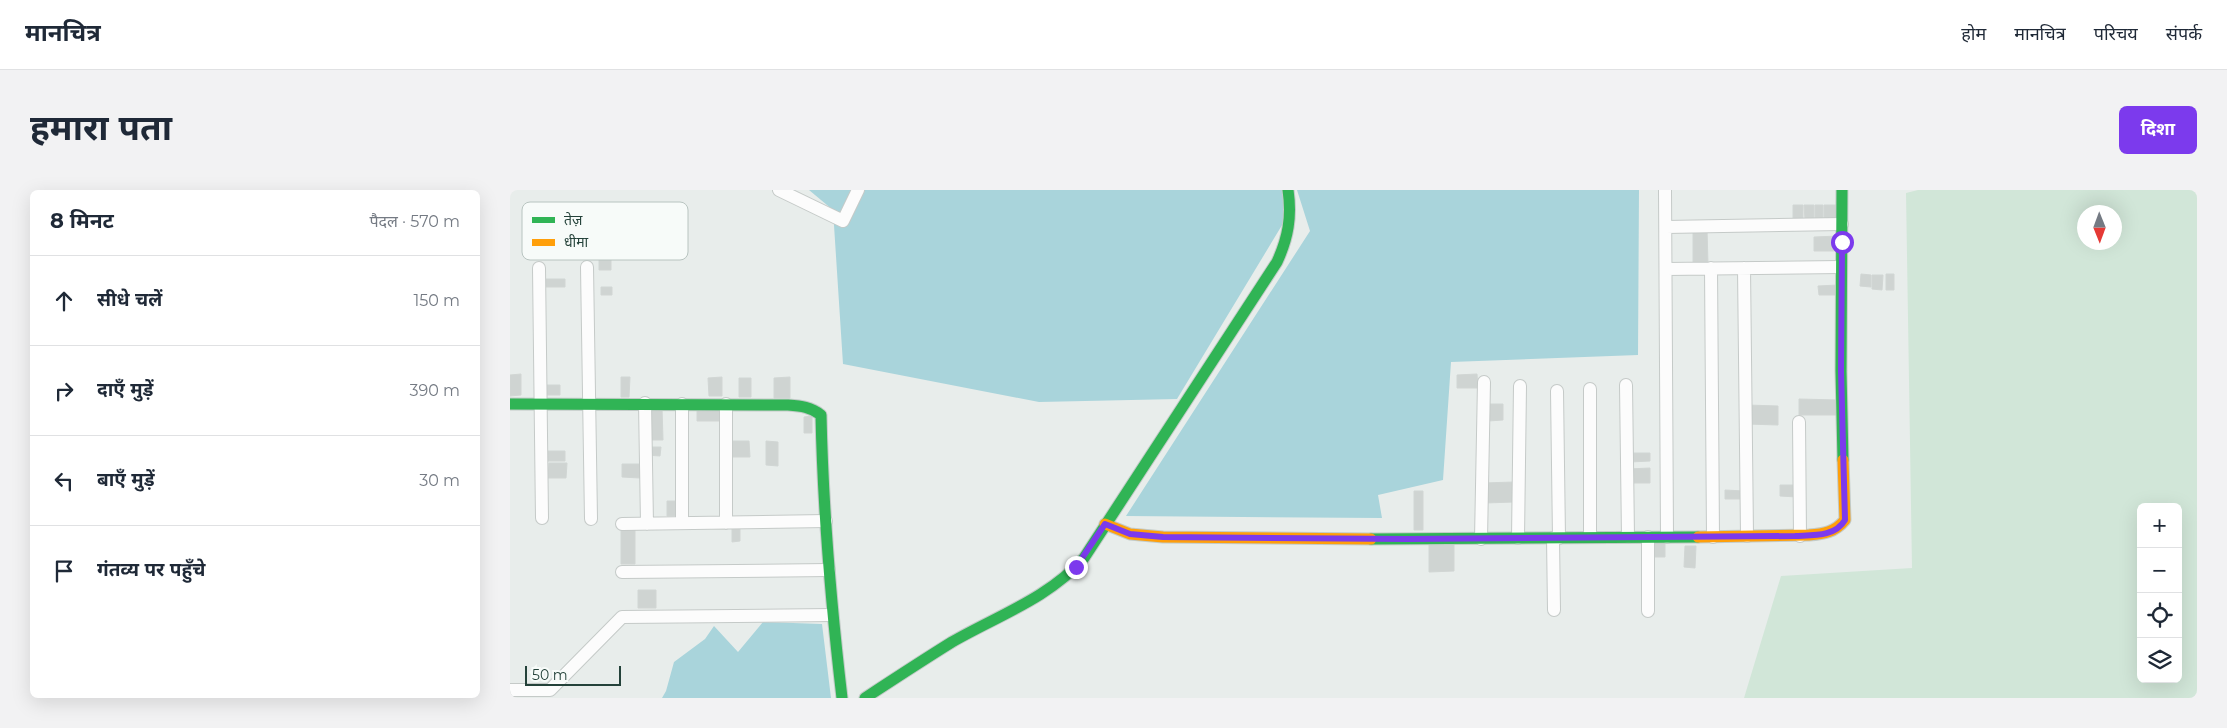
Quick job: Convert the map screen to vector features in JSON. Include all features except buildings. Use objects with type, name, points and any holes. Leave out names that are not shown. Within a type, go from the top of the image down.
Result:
[{"type":"street","points":[[778,190],[843,220],[858,190]]},
{"type":"street","points":[[865,698],[953,642],[1040,595],[1066,577],[1084,558],[1277,262],[1288,238],[1291,224],[1288,190]]},
{"type":"street","points":[[1666,190],[1667,537]]},
{"type":"street","points":[[1105,524],[1130,534],[1163,537],[1590,538],[1800,536],[1831,533],[1839,529],[1845,520],[1841,371],[1842,190]]},
{"type":"street","points":[[1666,227],[1842,224]]},
{"type":"street","points":[[588,267],[588,404],[591,518]]},
{"type":"street","points":[[1666,269],[1841,267]]},
{"type":"street","points":[[539,268],[542,518]]},
{"type":"street","points":[[1711,268],[1713,537]]},
{"type":"street","points":[[1744,268],[1747,536]]},
{"type":"street","points":[[1481,538],[1484,382]]},
{"type":"street","points":[[1626,385],[1628,537]]},
{"type":"street","points":[[1518,538],[1520,386]]},
{"type":"street","points":[[1590,389],[1590,538]]},
{"type":"street","points":[[1554,610],[1557,391]]},
{"type":"street","points":[[645,403],[647,524]]},
{"type":"street","points":[[510,404],[645,403],[804,406],[815,410],[821,415],[832,615],[842,698]]},
{"type":"street","points":[[682,404],[682,523]]},
{"type":"street","points":[[726,404],[726,523]]},
{"type":"street","points":[[1799,422],[1800,536]]},
{"type":"street","points":[[622,524],[826,521]]},
{"type":"street","points":[[1648,537],[1648,611]]},
{"type":"street","points":[[622,572],[829,570]]},
{"type":"street","points":[[510,690],[550,690],[622,617],[832,615]]},
{"type":"green space","points":[[1918,190],[2197,190],[2197,698],[1744,698],[1781,576],[1912,568],[1906,193]]},
{"type":"water","points":[[809,190],[1283,190],[1290,212],[1177,399],[1039,402],[843,364],[833,210]]},
{"type":"water","points":[[1297,190],[1639,190],[1638,355],[1451,362],[1443,480],[1378,495],[1382,518],[1126,516],[1310,231]]},
{"type":"water","points":[[763,622],[822,624],[831,698],[662,698],[666,691],[674,662],[705,639],[714,626],[738,652]]},
{"type":"traffic: fast","points":[[865,698],[952,642],[1039,595],[1070,572],[1084,558],[1277,262],[1288,227],[1290,209],[1288,190]]},
{"type":"traffic: fast","points":[[1842,190],[1841,371],[1843,460]]},
{"type":"traffic: fast","points":[[510,404],[788,405],[806,407],[821,415],[828,557],[842,698]]},
{"type":"traffic: fast","points":[[1371,539],[1698,537]]},
{"type":"traffic: slow","points":[[1698,537],[1809,535],[1833,530],[1845,520],[1843,460]]},
{"type":"traffic: slow","points":[[1105,524],[1130,534],[1163,537],[1371,539]]},
{"type":"route","points":[[1076,567],[1084,558],[1105,524],[1130,534],[1163,537],[1407,539],[1795,536],[1831,533],[1839,529],[1845,520],[1841,371],[1842,242]]}]
